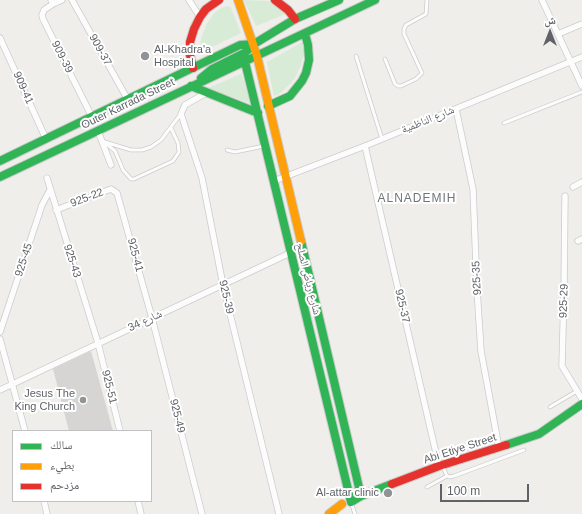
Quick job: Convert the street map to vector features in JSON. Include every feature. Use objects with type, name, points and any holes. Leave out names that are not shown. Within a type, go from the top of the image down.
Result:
[{"type":"street","points":[[52,2],[62,0]]},
{"type":"street","name":"909-37","points":[[72,0],[128,100]]},
{"type":"street","points":[[189,0],[200,18]]},
{"type":"street","points":[[193,68],[190,55],[190,42],[194,29],[206,9],[219,0]]},
{"type":"street","name":"شارع رياض الصلح","points":[[238,0],[255,50],[361,496]]},
{"type":"street","points":[[275,0],[288,10],[295,19]]},
{"type":"street","points":[[258,113],[206,93],[194,85],[212,69],[246,52],[255,50],[268,39],[289,26],[295,19],[339,0]]},
{"type":"street","name":"Outer Karrada Street","points":[[0,177],[245,62],[255,50],[305,34],[375,0]]},
{"type":"street","points":[[542,0],[582,86]]},
{"type":"street","name":"909-39","points":[[52,2],[44,10],[42,15],[43,19],[92,117]]},
{"type":"street","points":[[558,34],[582,24]]},
{"type":"street","points":[[268,106],[290,96],[302,81],[306,73],[309,60],[308,45],[305,34]]},
{"type":"street","name":"909-41","points":[[0,38],[46,139]]},
{"type":"street","name":"Outer Karrada Street","points":[[0,161],[240,45],[255,50]]},
{"type":"street","points":[[228,51],[233,50],[235,52],[235,57],[233,58]]},
{"type":"street","name":"شارع الناظمية","points":[[274,181],[365,146],[582,57]]},
{"type":"street","name":"شارع رياض الصلح","points":[[245,62],[351,502]]},
{"type":"street","points":[[181,114],[185,105],[206,93]]},
{"type":"street","name":"925-35","points":[[456,109],[473,189],[481,351],[499,448]]},
{"type":"street","name":"925-39","points":[[181,114],[202,178],[223,285],[278,514]]},
{"type":"street","points":[[98,131],[112,165]]},
{"type":"street","name":"925-37","points":[[365,146],[441,466]]},
{"type":"street","name":"925-43","points":[[47,178],[98,343]]},
{"type":"street","points":[[573,187],[582,182]]},
{"type":"street","name":"925-22","points":[[56,210],[111,189],[117,193]]},
{"type":"street","name":"925-45","points":[[0,332],[42,205],[50,190]]},
{"type":"street","name":"925-41","points":[[117,193],[152,318]]},
{"type":"street","name":"925-29","points":[[565,196],[562,366],[582,399]]},
{"type":"street","name":"شارع 34","points":[[0,390],[290,253]]},
{"type":"street","name":"925-49","points":[[152,318],[202,514]]},
{"type":"street","points":[[0,339],[25,430]]},
{"type":"street","name":"925-51","points":[[98,343],[120,430]]},
{"type":"street","name":"Abi Etiye Street","points":[[351,502],[361,496],[441,466],[539,434],[582,404]]},
{"type":"street","points":[[329,411],[335,412],[340,408]]},
{"type":"street","points":[[44,502],[47,514]]},
{"type":"street","points":[[138,502],[141,514]]},
{"type":"street","points":[[329,514],[342,504]]},
{"type":"lane","points":[[385,59],[395,84],[398,86],[416,79],[422,73],[404,34],[404,29],[406,25],[426,14],[427,0]]},
{"type":"lane","points":[[356,56],[382,139]]},
{"type":"lane","points":[[504,123],[582,92]]},
{"type":"lane","points":[[103,141],[131,150],[142,150],[151,147],[161,140],[181,114]]},
{"type":"lane","points":[[103,141],[115,151],[124,170],[131,178],[134,179],[173,161],[179,152],[178,143],[171,128]]},
{"type":"lane","points":[[227,150],[235,152],[266,146]]},
{"type":"lane","points":[[550,407],[577,392]]},
{"type":"lane","points":[[427,487],[447,476],[454,476],[524,450]]},
{"type":"lane","points":[[441,466],[447,476]]},
{"type":"lane","points":[[351,502],[355,514]]},
{"type":"green space","points":[[244,0],[268,1],[282,7],[288,13],[256,26]]},
{"type":"green space","points":[[229,6],[241,33],[200,53],[201,40],[206,25],[214,13],[223,7]]},
{"type":"green space","points":[[304,41],[304,52],[301,65],[295,78],[281,93],[274,96],[267,62]]},
{"type":"green space","points":[[241,74],[249,101],[247,102],[208,88]]},
{"type":"building","name":"Jesus The King Church","points":[[91,351],[113,430],[69,430],[53,369]]},
{"type":"traffic: fast","points":[[0,161],[240,45],[254,44],[295,19],[339,0]]},
{"type":"traffic: fast","points":[[0,177],[375,0]]},
{"type":"traffic: fast","points":[[268,106],[290,96],[302,81],[306,73],[309,60],[308,45],[305,34]]},
{"type":"traffic: fast","points":[[201,78],[212,69],[246,52],[254,44]]},
{"type":"traffic: fast","points":[[245,62],[351,502],[361,496],[392,484]]},
{"type":"traffic: fast","points":[[191,86],[258,113]]},
{"type":"traffic: fast","points":[[301,241],[361,496]]},
{"type":"traffic: fast","points":[[506,445],[539,434],[582,404]]},
{"type":"traffic: slow","points":[[238,0],[257,56],[301,241]]},
{"type":"traffic: slow","points":[[329,514],[342,504]]},
{"type":"traffic: jam","points":[[193,68],[190,55],[190,42],[194,29],[206,9],[219,0]]},
{"type":"traffic: jam","points":[[275,0],[288,10],[295,19]]},
{"type":"traffic: jam","points":[[392,484],[439,466],[506,445]]},
{"type":"place","name":"Al-Khadra'a Hospital","points":[[145,56]]},
{"type":"place","name":"Jesus The King Church","points":[[83,400]]},
{"type":"place","name":"Al-attar clinic","points":[[388,493]]},
{"type":"district","name":"ALNADEMIH","points":[[417,199]]}]
